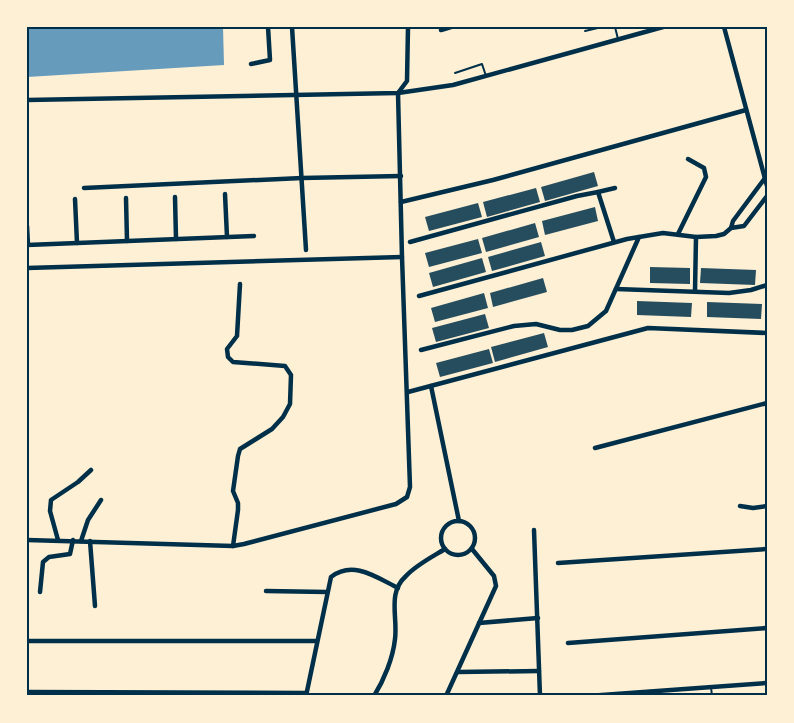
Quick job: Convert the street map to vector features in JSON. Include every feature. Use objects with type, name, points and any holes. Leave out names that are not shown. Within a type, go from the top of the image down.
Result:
[{"type":"street","points":[[251,64],[270,60],[268,27]]},
{"type":"street","points":[[292,27],[306,250]]},
{"type":"street","points":[[27,540],[233,546],[388,506],[407,497],[410,487],[399,93],[407,81],[408,27]]},
{"type":"street","points":[[441,30],[451,27]]},
{"type":"street","points":[[27,100],[399,93],[453,85],[663,27]]},
{"type":"street","points":[[724,27],[767,186]]},
{"type":"street","points":[[401,202],[504,177],[746,110]]},
{"type":"street","points":[[678,234],[706,177],[704,168],[688,159]]},
{"type":"street","points":[[84,188],[401,176]]},
{"type":"street","points":[[731,228],[733,220],[765,178]]},
{"type":"street","points":[[410,242],[615,188]]},
{"type":"street","points":[[598,192],[614,242]]},
{"type":"street","points":[[225,194],[227,237]]},
{"type":"street","points":[[419,296],[614,242],[663,233],[696,237],[724,234],[731,228],[744,226],[767,196]]},
{"type":"street","points":[[175,197],[176,239]]},
{"type":"street","points":[[126,198],[127,241]]},
{"type":"street","points":[[75,199],[77,243]]},
{"type":"street","points":[[27,226],[27,245],[254,236]]},
{"type":"street","points":[[421,350],[514,326],[536,324],[560,330],[588,326],[606,310],[639,237]]},
{"type":"street","points":[[695,291],[696,237]]},
{"type":"street","points":[[27,268],[402,257]]},
{"type":"street","points":[[233,546],[238,510],[238,502],[233,491],[240,449],[272,429],[283,417],[290,404],[291,375],[285,366],[233,362],[228,357],[227,349],[237,336],[240,284]]},
{"type":"street","points":[[616,289],[729,293],[767,285]]},
{"type":"street","points":[[408,392],[648,328],[767,333]]},
{"type":"street","points":[[431,386],[459,521]]},
{"type":"street","points":[[596,448],[767,403]]},
{"type":"street","points":[[58,540],[50,511],[51,500],[91,470]]},
{"type":"street","points":[[81,540],[88,520],[101,500]]},
{"type":"street","points":[[740,506],[753,508],[767,506]]},
{"type":"street","points":[[459,521],[473,528],[476,539],[468,553],[458,556],[445,549],[442,544],[442,533],[448,524],[459,521]]},
{"type":"street","points":[[534,530],[540,696]]},
{"type":"street","points":[[40,592],[43,562],[49,557],[69,554],[73,540]]},
{"type":"street","points":[[90,541],[95,606]]},
{"type":"street","points":[[374,696],[391,659],[396,638],[394,605],[398,588],[405,576],[445,549]]},
{"type":"street","points":[[446,696],[497,581],[472,549]]},
{"type":"street","points":[[558,563],[767,549]]},
{"type":"street","points":[[27,692],[306,695],[331,577],[338,571],[353,568],[398,588]]},
{"type":"street","points":[[266,591],[327,592]]},
{"type":"street","points":[[480,623],[538,618]]},
{"type":"street","points":[[568,643],[767,628]]},
{"type":"street","points":[[27,641],[317,641]]},
{"type":"street","points":[[458,672],[539,671]]},
{"type":"street","points":[[588,696],[767,683]]},
{"type":"lane","points":[[585,32],[602,27]]},
{"type":"lane","points":[[615,27],[618,39]]},
{"type":"lane","points":[[455,72],[482,64],[486,76]]},
{"type":"lane","points":[[711,687],[712,696]]},
{"type":"water","points":[[28,27],[223,27],[224,65],[27,77]]},
{"type":"building","points":[[594,172],[598,186],[545,201],[541,187]]},
{"type":"building","points":[[536,188],[540,202],[487,217],[483,202]]},
{"type":"building","points":[[478,203],[482,217],[429,231],[425,217]]},
{"type":"building","points":[[595,207],[598,221],[545,235],[542,221]]},
{"type":"building","points":[[535,223],[539,237],[486,252],[482,238]]},
{"type":"building","points":[[478,239],[482,253],[429,267],[425,253]]},
{"type":"building","points":[[541,242],[545,256],[492,271],[488,257]]},
{"type":"building","points":[[482,258],[486,272],[433,287],[429,273]]},
{"type":"building","points":[[650,267],[690,268],[690,284],[650,283]]},
{"type":"building","points":[[701,268],[756,270],[755,285],[700,283]]},
{"type":"building","points":[[543,278],[547,292],[493,307],[490,293]]},
{"type":"building","points":[[484,293],[488,308],[435,322],[431,308]]},
{"type":"building","points":[[637,301],[692,303],[691,317],[637,315]]},
{"type":"building","points":[[707,302],[762,304],[761,319],[707,317]]},
{"type":"building","points":[[485,314],[489,328],[436,342],[432,328]]},
{"type":"building","points":[[544,333],[548,347],[495,362],[491,347]]},
{"type":"building","points":[[489,349],[493,363],[440,377],[436,363]]}]
